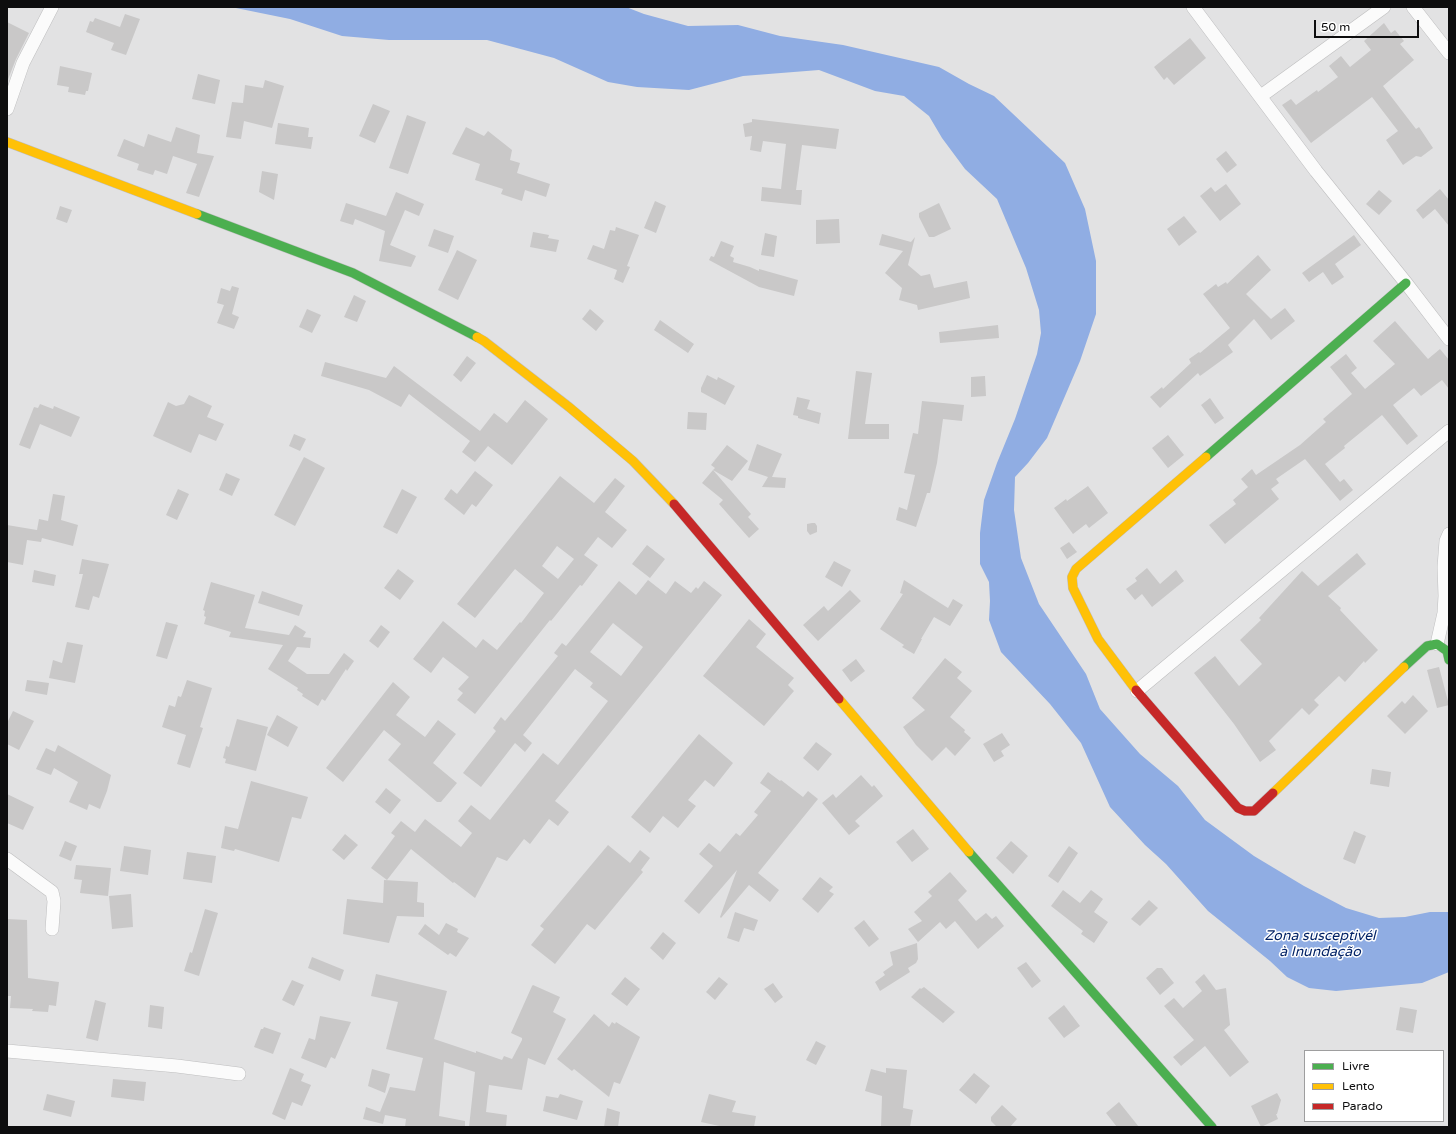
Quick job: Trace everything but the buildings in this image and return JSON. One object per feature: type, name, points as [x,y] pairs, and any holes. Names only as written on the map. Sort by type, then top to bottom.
[{"type":"main road","points":[[7,142],[353,273],[484,341],[569,407],[633,461],[676,506],[956,837],[1212,1127]]},
{"type":"main road","points":[[1406,283],[1076,569],[1072,578],[1073,588],[1098,639],[1137,691],[1238,808],[1245,811],[1254,811],[1427,646],[1437,644],[1447,651],[1449,660]]},
{"type":"street","points":[[7,109],[23,63],[52,7]]},
{"type":"street","points":[[1193,7],[1316,171],[1449,339]]},
{"type":"street","points":[[1260,96],[1384,7]]},
{"type":"street","points":[[1413,7],[1449,53]]},
{"type":"street","points":[[1137,691],[1449,431]]},
{"type":"street","points":[[1437,644],[1444,613],[1444,567],[1446,541],[1449,534]]},
{"type":"street","points":[[7,859],[52,892],[54,901],[52,929]]},
{"type":"street","points":[[7,1051],[169,1065],[239,1074]]},
{"type":"water","name":"Zona susceptivél à Inundação","points":[[231,7],[626,7],[644,14],[688,26],[738,25],[780,36],[843,45],[939,67],[994,96],[1065,163],[1085,209],[1096,261],[1096,314],[1080,361],[1047,438],[1015,477],[1014,510],[1021,558],[1039,604],[1086,674],[1100,709],[1140,754],[1178,786],[1205,820],[1254,856],[1304,886],[1346,908],[1379,918],[1405,917],[1430,912],[1449,912],[1449,972],[1422,983],[1336,991],[1309,988],[1287,977],[1270,961],[1208,911],[1166,864],[1145,845],[1110,807],[1081,743],[1050,704],[1001,652],[989,620],[989,582],[980,564],[980,533],[984,500],[1015,419],[1037,354],[1041,333],[1039,310],[1026,268],[997,199],[965,169],[942,138],[929,116],[904,96],[875,91],[819,70],[743,76],[689,90],[637,87],[608,82],[554,58],[487,40],[389,40],[342,36],[290,19]]},
{"type":"traffic: fast","points":[[197,214],[353,273],[477,337]]},
{"type":"traffic: fast","points":[[1206,457],[1406,283]]},
{"type":"traffic: fast","points":[[1404,667],[1427,646],[1437,644],[1447,651],[1449,660]]},
{"type":"traffic: fast","points":[[969,852],[1212,1127]]},
{"type":"traffic: slow","points":[[7,142],[197,214]]},
{"type":"traffic: slow","points":[[477,337],[569,407],[633,461],[674,504]]},
{"type":"traffic: slow","points":[[1136,690],[1098,639],[1073,588],[1072,577],[1076,569],[1206,457]]},
{"type":"traffic: slow","points":[[1273,793],[1404,667]]},
{"type":"traffic: slow","points":[[839,699],[969,852]]},
{"type":"traffic: jam","points":[[674,504],[839,699]]},
{"type":"traffic: jam","points":[[1136,690],[1238,808],[1245,811],[1254,811],[1273,793]]}]
